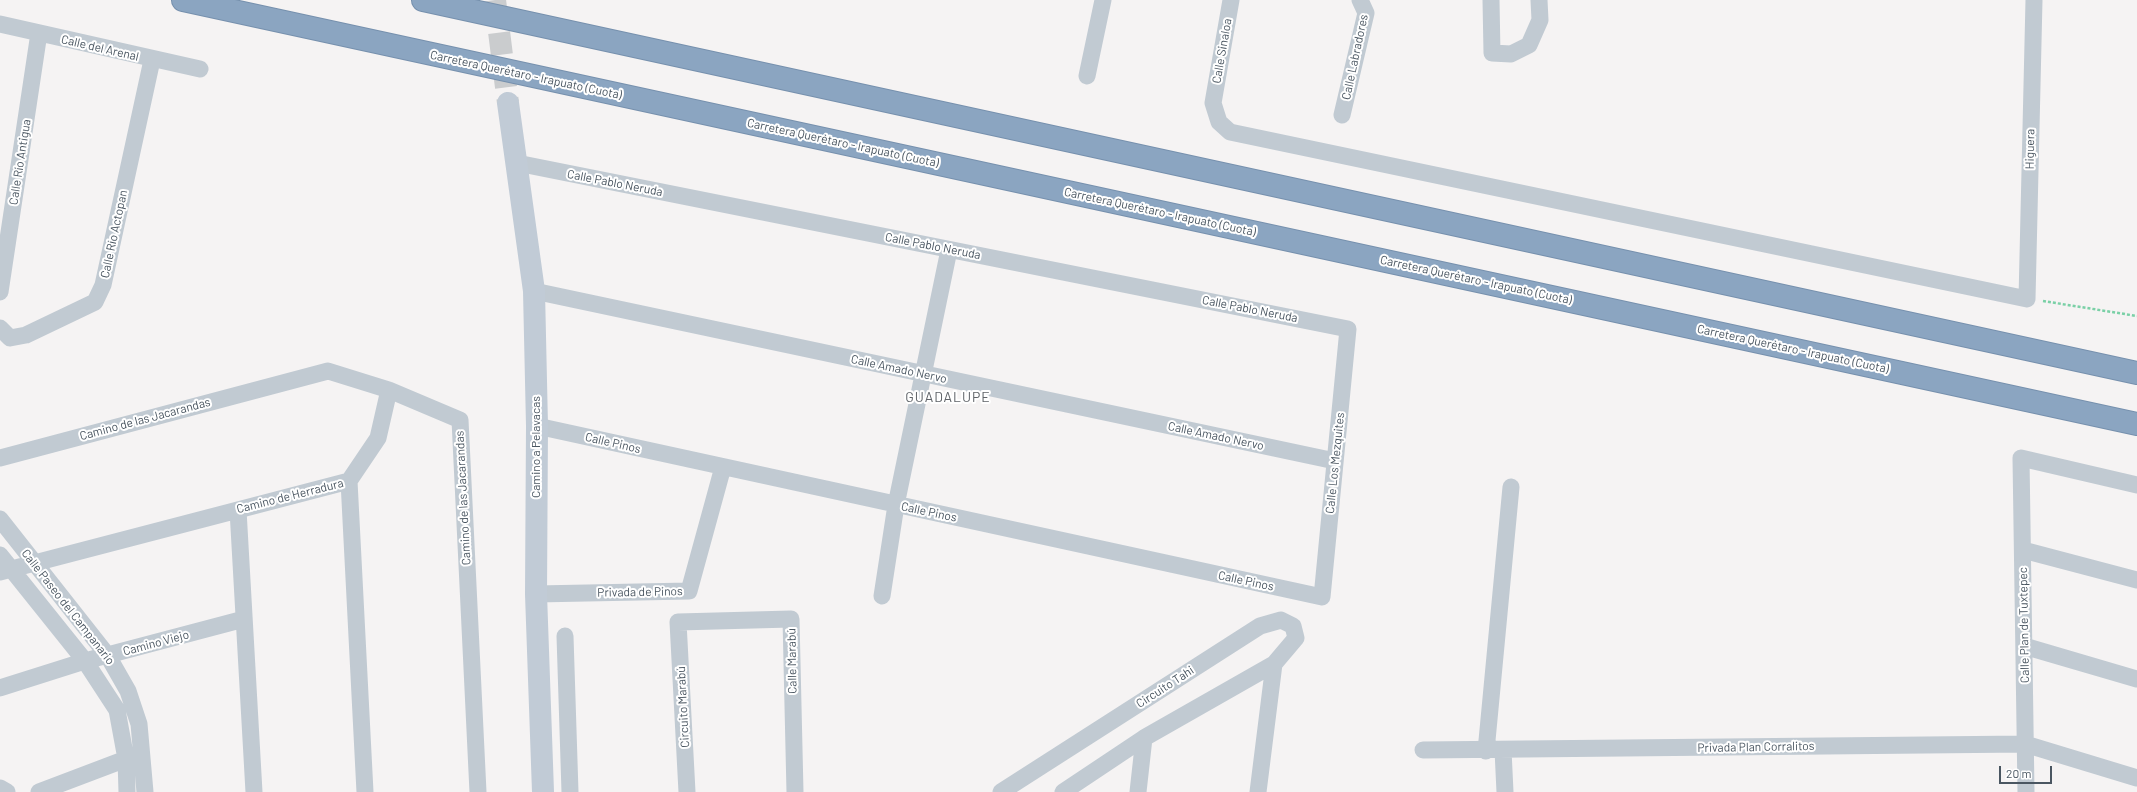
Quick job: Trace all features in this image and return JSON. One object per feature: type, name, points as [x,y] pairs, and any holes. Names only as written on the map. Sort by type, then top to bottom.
[{"type":"highway","name":"Carretera Querétaro - Irapuato (Cuota)","points":[[182,0],[2137,424]]},
{"type":"highway","points":[[423,0],[2137,373]]},
{"type":"highway","points":[[2064,357],[2137,366]]},
{"type":"highway","points":[[2056,406],[2137,432]]},
{"type":"street","points":[[1087,76],[1103,0]]},
{"type":"street","name":"Calle Sinaloa","points":[[1231,0],[1214,103],[1219,122],[1230,132],[2027,299]]},
{"type":"street","name":"Calle Labradores","points":[[1342,115],[1366,13],[1360,0]]},
{"type":"street","points":[[1491,0],[1492,53],[1511,54],[1528,45],[1540,20],[1539,0]]},
{"type":"street","name":"Higuera","points":[[2027,299],[2034,0]]},
{"type":"street","name":"Calle del Arenal","points":[[0,24],[200,70]]},
{"type":"street","name":"Calle Río Antigua","points":[[0,292],[39,33]]},
{"type":"street","name":"Calle Río Actopan","points":[[0,328],[10,338],[26,335],[95,302],[103,285],[152,60]]},
{"type":"street","name":"Camino a Pelavacas","points":[[508,103],[534,291],[537,426],[536,594],[543,792]]},
{"type":"street","name":"Calle Pablo Neruda","points":[[517,163],[1348,329]]},
{"type":"street","points":[[882,596],[896,505],[950,250]]},
{"type":"street","name":"Calle Amado Nervo","points":[[534,291],[1335,461]]},
{"type":"street","name":"Calle Los Mezquites","points":[[1322,597],[1348,329]]},
{"type":"street","name":"Camino de las Jacarandas","points":[[0,458],[328,371],[389,390],[460,420],[478,792]]},
{"type":"street","points":[[349,481],[378,438],[389,390]]},
{"type":"street","name":"Calle Pinos","points":[[537,426],[1322,597]]},
{"type":"street","name":"Calle Plan de Tuxtepec","points":[[2026,792],[2021,458],[2137,484]]},
{"type":"street","name":"Privada de Pinos","points":[[536,594],[689,591],[723,467]]},
{"type":"street","name":"Camino de Herradura","points":[[5,571],[34,562],[349,481],[365,792]]},
{"type":"street","points":[[1486,751],[1511,487]]},
{"type":"street","points":[[238,510],[254,792]]},
{"type":"street","name":"Calle Paseo del Campanario","points":[[0,519],[108,656],[128,691],[139,724],[145,792]]},
{"type":"street","points":[[2023,550],[2137,580]]},
{"type":"street","name":"Calle Paseo del Campanario","points":[[0,555],[5,571],[85,661],[117,710],[126,759],[127,792]]},
{"type":"street","name":"Camino Viejo","points":[[0,688],[85,661],[244,619]]},
{"type":"street","name":"Calle Marabú","points":[[678,622],[791,619],[795,792]]},
{"type":"street","name":"Circuito Tahi","points":[[1001,792],[1260,626],[1281,620],[1293,626],[1296,638],[1274,664],[1144,738],[1064,792]]},
{"type":"street","name":"Circuito Marabú","points":[[678,622],[687,792]]},
{"type":"street","points":[[565,636],[570,792]]},
{"type":"street","points":[[2024,646],[2137,680]]},
{"type":"street","points":[[1258,792],[1274,664]]},
{"type":"street","points":[[1138,792],[1144,738]]},
{"type":"street","name":"Privada Plan Corralitos","points":[[1423,750],[1486,751],[2025,744],[2137,778]]},
{"type":"street","points":[[1503,750],[1505,792]]},
{"type":"street","points":[[39,792],[126,759]]},
{"type":"street","points":[[0,788],[7,792]]},
{"type":"path","points":[[2027,299],[2137,316]]},
{"type":"tunnel","points":[[495,0],[508,103]]},
{"type":"district","name":"GUADALUPE","points":[[948,397]]}]
